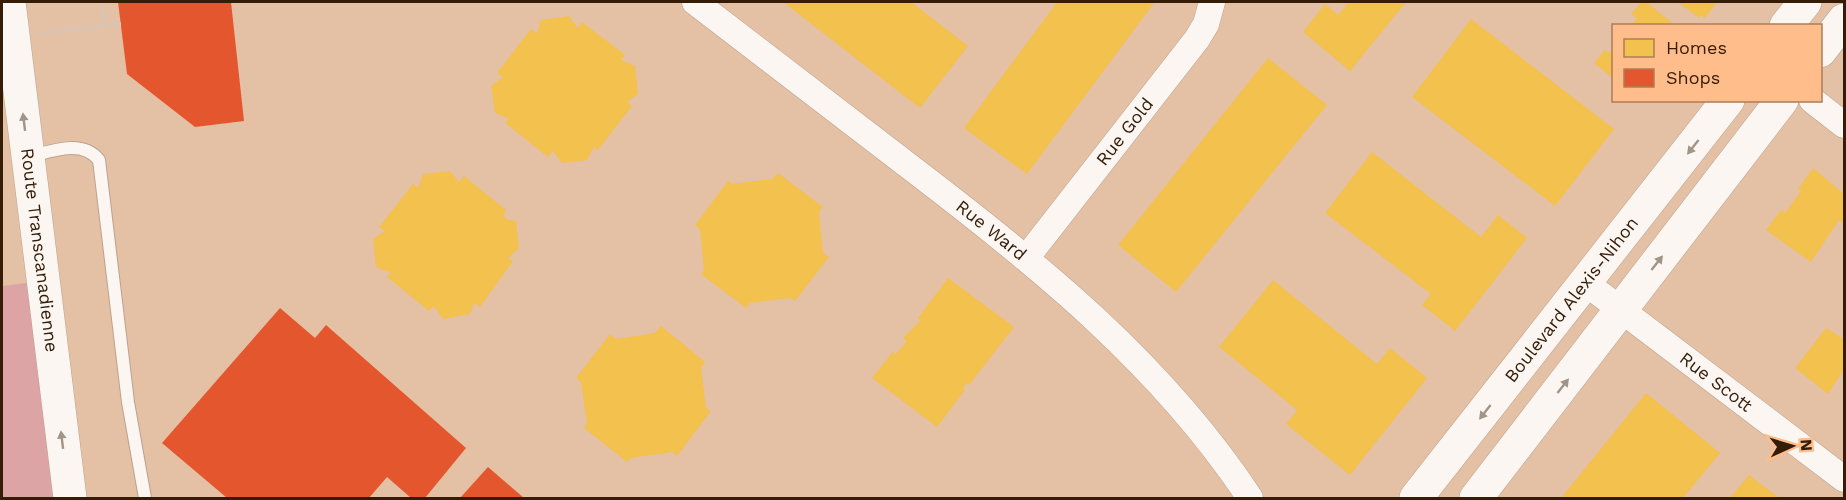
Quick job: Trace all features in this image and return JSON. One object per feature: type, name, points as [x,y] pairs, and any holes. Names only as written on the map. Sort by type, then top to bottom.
[{"type":"street","name":"Route Transcanadienne","points":[[9,2],[70,498]]},
{"type":"street","name":"Rue Ward","points":[[695,2],[1027,257],[1119,339],[1186,413],[1250,498]]},
{"type":"street","name":"Rue Gold","points":[[1027,257],[1185,55],[1206,24],[1212,2]]},
{"type":"street","points":[[1788,24],[1805,2]]},
{"type":"street","points":[[1822,50],[1845,20]]},
{"type":"street","name":"Boulevard Alexis-Nihon","points":[[1416,498],[1587,284],[1726,102]]},
{"type":"street","points":[[1476,498],[1780,102]]},
{"type":"street","points":[[1815,102],[1845,125]]},
{"type":"street","name":"Rue Scott","points":[[1587,284],[1845,479]]},
{"type":"lane","points":[[28,157],[81,148],[93,152],[99,160],[128,402],[145,498]]},
{"type":"path","points":[[102,2],[105,25]]},
{"type":"path","points":[[36,34],[121,24]]},
{"type":"shaded area","points":[[27,283],[55,498],[2,498],[2,286]]},
{"type":"building: Homes","points":[[783,2],[911,2],[968,46],[920,108]]},
{"type":"building: Homes","points":[[1057,2],[1154,3],[1027,174],[964,128]]},
{"type":"building: Homes","points":[[1349,2],[1406,2],[1350,71],[1303,32],[1325,4],[1338,15]]},
{"type":"building: Homes","points":[[1641,2],[1646,2],[1674,24],[1632,24],[1637,18],[1631,14]]},
{"type":"building: Homes","points":[[1678,2],[1717,2],[1705,18],[1701,15],[1699,18]]},
{"type":"building: Homes","points":[[569,16],[578,28],[582,22],[625,55],[621,60],[635,66],[638,94],[627,102],[632,106],[598,150],[594,147],[587,160],[562,163],[553,151],[548,157],[505,123],[509,119],[495,113],[491,86],[503,77],[497,73],[531,29],[537,34],[541,20]]},
{"type":"building: Homes","points":[[1471,19],[1614,129],[1555,206],[1412,97]]},
{"type":"building: Homes","points":[[1605,50],[1609,53],[1612,50],[1612,77],[1594,63]]},
{"type":"building: Homes","points":[[1268,58],[1327,105],[1176,292],[1118,245]]},
{"type":"building: Homes","points":[[1372,152],[1481,237],[1498,215],[1527,238],[1455,331],[1422,305],[1431,294],[1325,213]]},
{"type":"building: Homes","points":[[1813,168],[1844,194],[1844,219],[1842,222],[1839,220],[1811,262],[1766,230],[1781,210],[1785,213],[1801,191],[1798,189]]},
{"type":"building: Homes","points":[[450,171],[459,182],[464,176],[506,210],[503,215],[508,220],[516,221],[519,248],[508,258],[513,261],[480,307],[474,303],[470,314],[443,319],[434,306],[429,311],[387,277],[391,273],[376,267],[373,239],[385,231],[379,227],[413,184],[418,188],[423,174]]},
{"type":"building: Homes","points":[[778,173],[823,207],[819,212],[823,253],[829,257],[795,301],[791,298],[750,303],[746,308],[701,274],[704,270],[700,229],[695,225],[728,181],[732,184],[773,179]]},
{"type":"building: Homes","points":[[948,278],[1014,327],[969,385],[967,383],[963,388],[965,390],[937,427],[872,378],[893,352],[896,354],[907,341],[903,338],[921,320],[918,318]]},
{"type":"building: Homes","points":[[1273,280],[1377,364],[1390,348],[1427,378],[1350,475],[1286,424],[1297,410],[1219,347]]},
{"type":"building: Homes","points":[[661,326],[705,362],[701,367],[706,408],[711,411],[677,456],[672,452],[631,458],[627,462],[584,428],[587,423],[581,382],[576,378],[610,334],[616,339],[655,333]]},
{"type":"building: Homes","points":[[1826,328],[1844,339],[1844,369],[1828,394],[1795,368]]},
{"type":"building: Homes","points":[[1646,393],[1720,453],[1683,498],[1561,498]]},
{"type":"building: Homes","points":[[1749,475],[1779,498],[1730,498]]},
{"type":"building: Shops","points":[[118,2],[231,2],[244,121],[195,127],[127,74]]},
{"type":"building: Shops","points":[[280,308],[315,338],[326,325],[466,448],[425,498],[411,498],[387,477],[369,498],[227,498],[162,443]]},
{"type":"building: Shops","points":[[488,467],[524,498],[460,498]]}]
